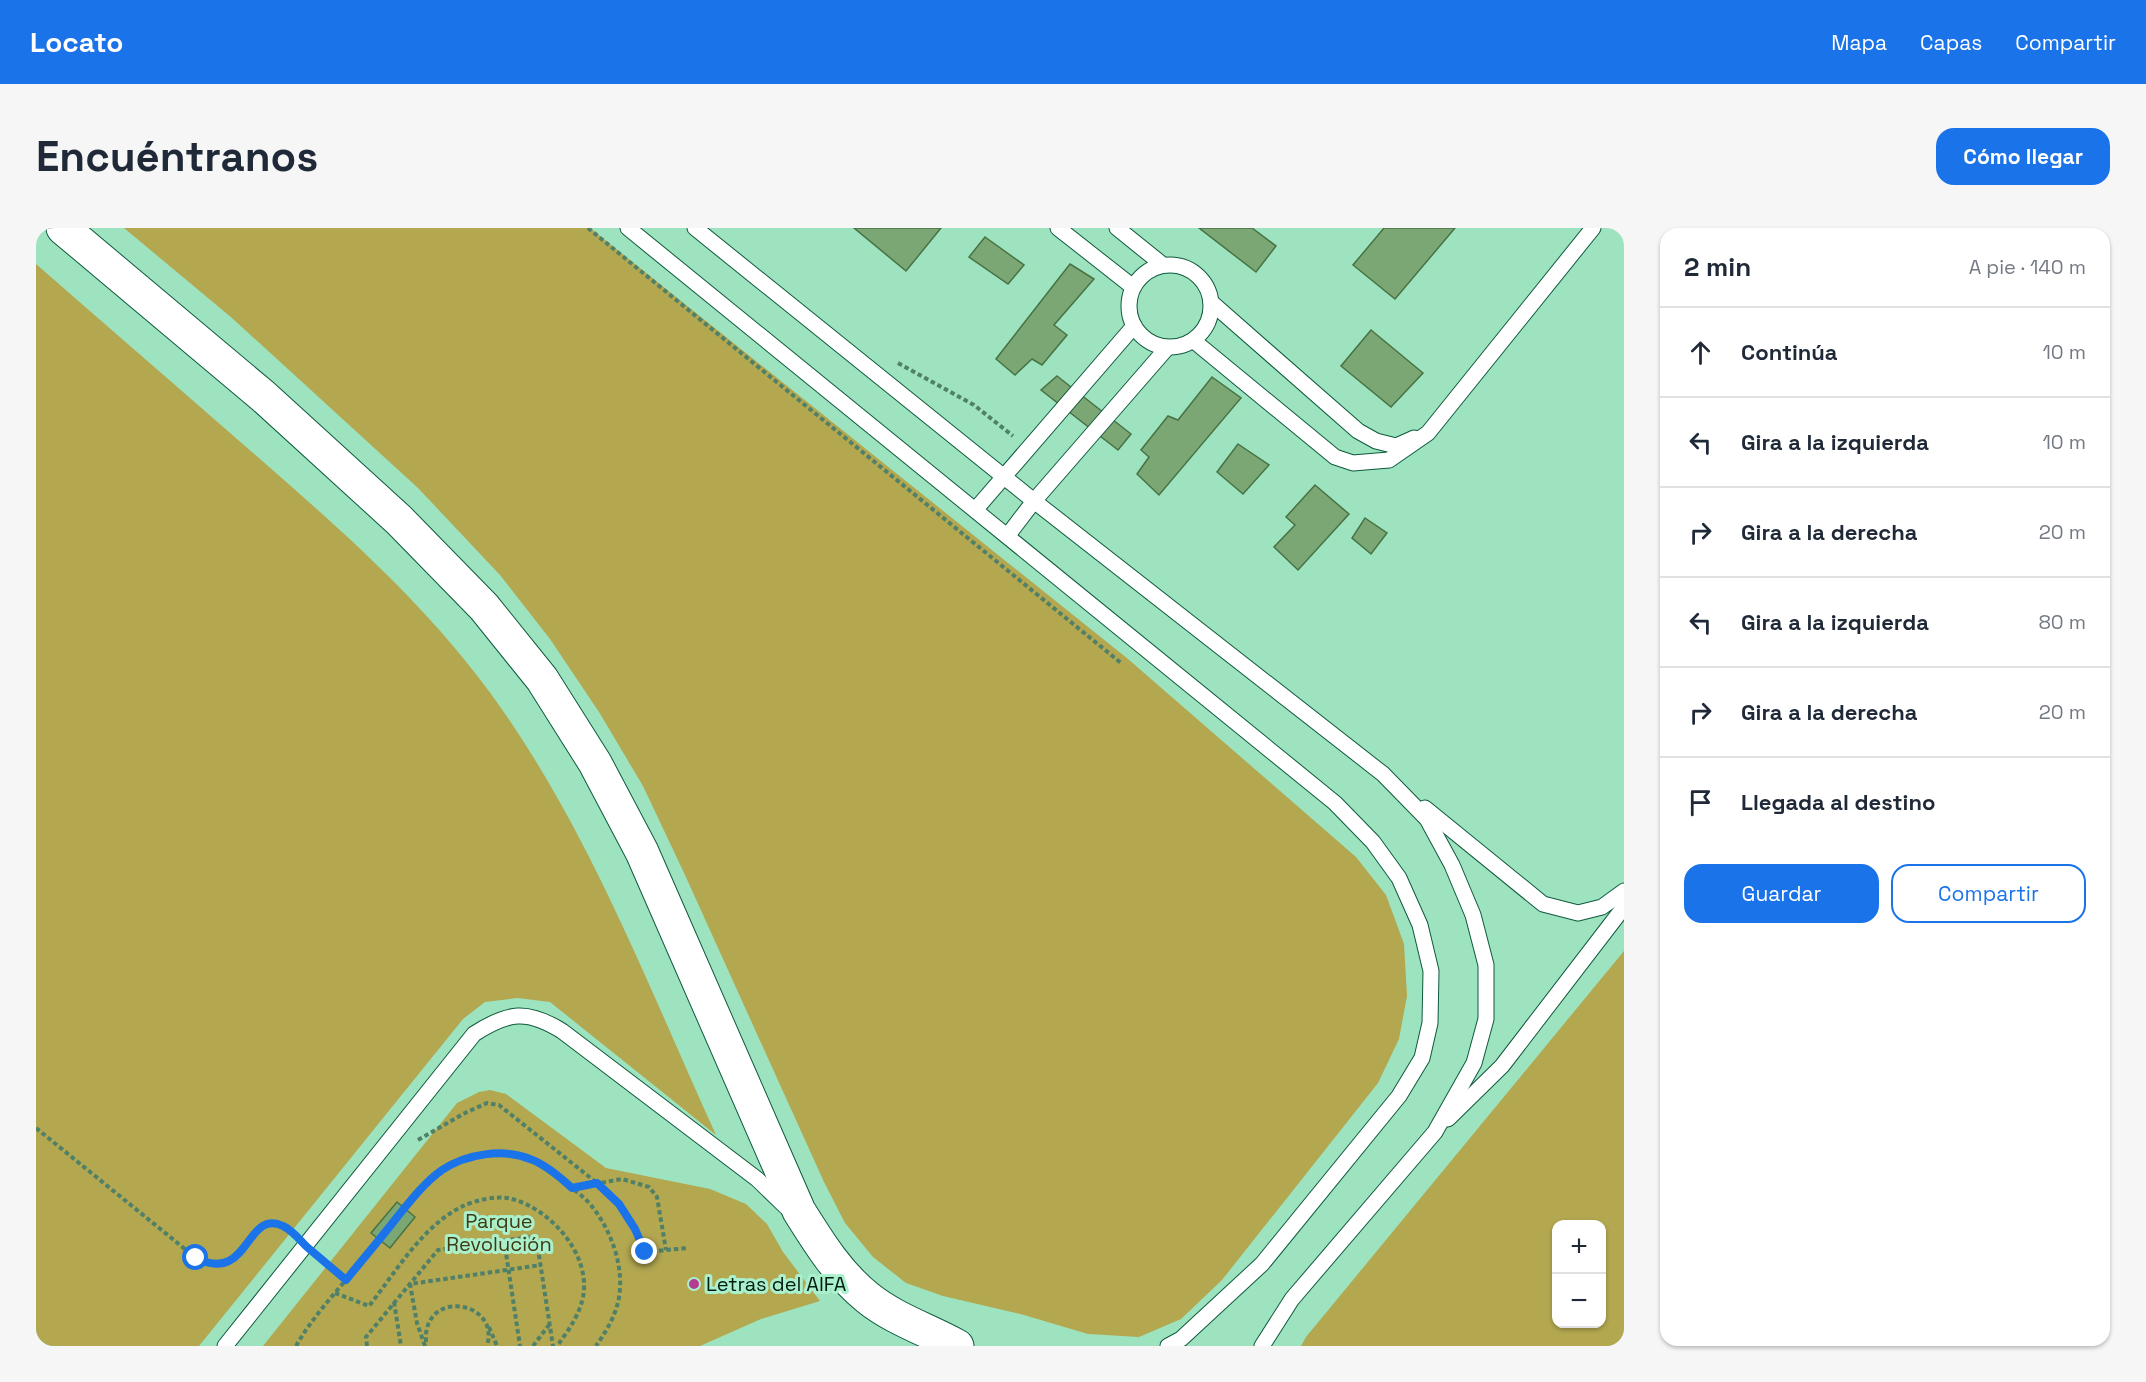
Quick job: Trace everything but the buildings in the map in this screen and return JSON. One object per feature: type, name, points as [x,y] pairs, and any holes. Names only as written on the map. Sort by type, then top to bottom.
[{"type":"main road","points":[[63,228],[263,396],[399,519],[484,607],[542,679],[595,763],[642,852],[799,1211],[825,1253],[845,1277],[869,1299],[900,1318],[957,1346]]},
{"type":"lane","points":[[628,228],[1335,803],[1373,842],[1399,878],[1420,925],[1431,971],[1430,1023],[1422,1058],[1399,1096],[1262,1264],[1181,1339],[1168,1346]]},
{"type":"lane","points":[[695,228],[1034,501],[1383,774],[1543,904],[1578,913],[1602,908],[1624,891]]},
{"type":"lane","points":[[1058,228],[1133,287]]},
{"type":"lane","points":[[1117,228],[1163,265]]},
{"type":"lane","points":[[1194,340],[1335,457],[1353,463],[1389,460],[1428,433],[1593,228]]},
{"type":"lane","points":[[1163,265],[1183,267],[1201,277],[1212,303],[1210,318],[1204,331],[1181,347],[1167,348],[1152,344],[1142,337],[1134,326],[1129,307],[1133,287],[1151,269],[1163,265]]},
{"type":"lane","points":[[1212,303],[1358,431],[1376,441],[1396,446],[1428,433]]},
{"type":"lane","points":[[976,509],[1134,326]]},
{"type":"lane","points":[[1008,535],[1034,501],[1167,348]]},
{"type":"lane","points":[[1383,774],[1427,819],[1452,865],[1473,915],[1486,965],[1486,1019],[1474,1063],[1435,1132]]},
{"type":"lane","points":[[1262,1346],[1292,1299],[1435,1132],[1502,1066],[1624,907]]},
{"type":"lane","points":[[225,1346],[474,1034],[493,1022],[512,1017],[530,1015],[547,1021],[562,1031],[757,1179],[788,1209],[825,1253]]},
{"type":"path","points":[[588,228],[1121,663]]},
{"type":"path","points":[[893,360],[974,405],[1028,448]]},
{"type":"path","points":[[414,1143],[465,1113],[487,1103],[499,1105],[597,1183],[619,1204],[635,1229],[645,1252],[687,1248]]},
{"type":"path","points":[[36,1128],[196,1258],[208,1264],[220,1265],[231,1261],[264,1224],[273,1223],[282,1226],[346,1280]]},
{"type":"path","points":[[296,1346],[315,1317],[419,1191],[442,1170],[464,1159],[485,1154],[506,1154],[531,1159],[558,1176],[590,1203],[607,1228],[617,1255],[620,1280],[618,1305],[609,1327],[596,1346]]},
{"type":"path","points":[[572,1188],[622,1179],[649,1187],[657,1197],[666,1250]]},
{"type":"path","points":[[335,1293],[369,1306],[421,1240],[441,1220],[464,1206],[487,1199],[510,1198],[534,1208],[555,1225],[575,1246],[583,1269],[584,1291],[578,1313],[555,1346]]},
{"type":"path","points":[[367,1346],[366,1337],[438,1250],[536,1236],[555,1346]]},
{"type":"path","points":[[504,1240],[520,1346]]},
{"type":"path","points":[[410,1284],[541,1264]]},
{"type":"path","points":[[410,1284],[417,1323],[426,1346]]},
{"type":"path","points":[[394,1302],[401,1346]]},
{"type":"path","points":[[426,1346],[426,1330],[430,1319],[447,1307],[458,1305],[478,1314],[488,1325],[497,1346]]},
{"type":"path","points":[[478,1314],[488,1332],[487,1346]]},
{"type":"path","points":[[533,1346],[550,1324]]},
{"type":"green space","points":[[124,228],[590,228],[1128,659],[1356,857],[1386,895],[1404,944],[1407,996],[1399,1039],[1378,1083],[1222,1280],[1181,1319],[1139,1337],[1088,1334],[1024,1315],[943,1296],[906,1283],[873,1257],[845,1223],[824,1182],[643,786],[599,712],[550,639],[500,575],[418,488],[232,318]]},
{"type":"green space","points":[[36,264],[348,538],[409,597],[465,660],[526,745],[558,798],[641,965],[716,1135],[550,1002],[517,998],[485,1002],[463,1019],[199,1346],[36,1346]]},
{"type":"green space","points":[[1624,951],[1624,1346],[1301,1346],[1306,1337]]},
{"type":"green space","name":"Parque Revolución","points":[[490,1090],[506,1094],[606,1168],[710,1189],[746,1204],[767,1224],[783,1252],[820,1301],[761,1319],[700,1346],[263,1346],[457,1103],[479,1092]]},
{"type":"place","name":"Letras del AIFA","points":[[694,1284]]},
{"type":"route","points":[[196,1258],[208,1264],[220,1265],[231,1261],[264,1224],[273,1223],[288,1229],[346,1280],[419,1191],[442,1170],[464,1159],[485,1154],[506,1154],[531,1159],[572,1188],[597,1183],[619,1204],[635,1229],[645,1252]]}]
